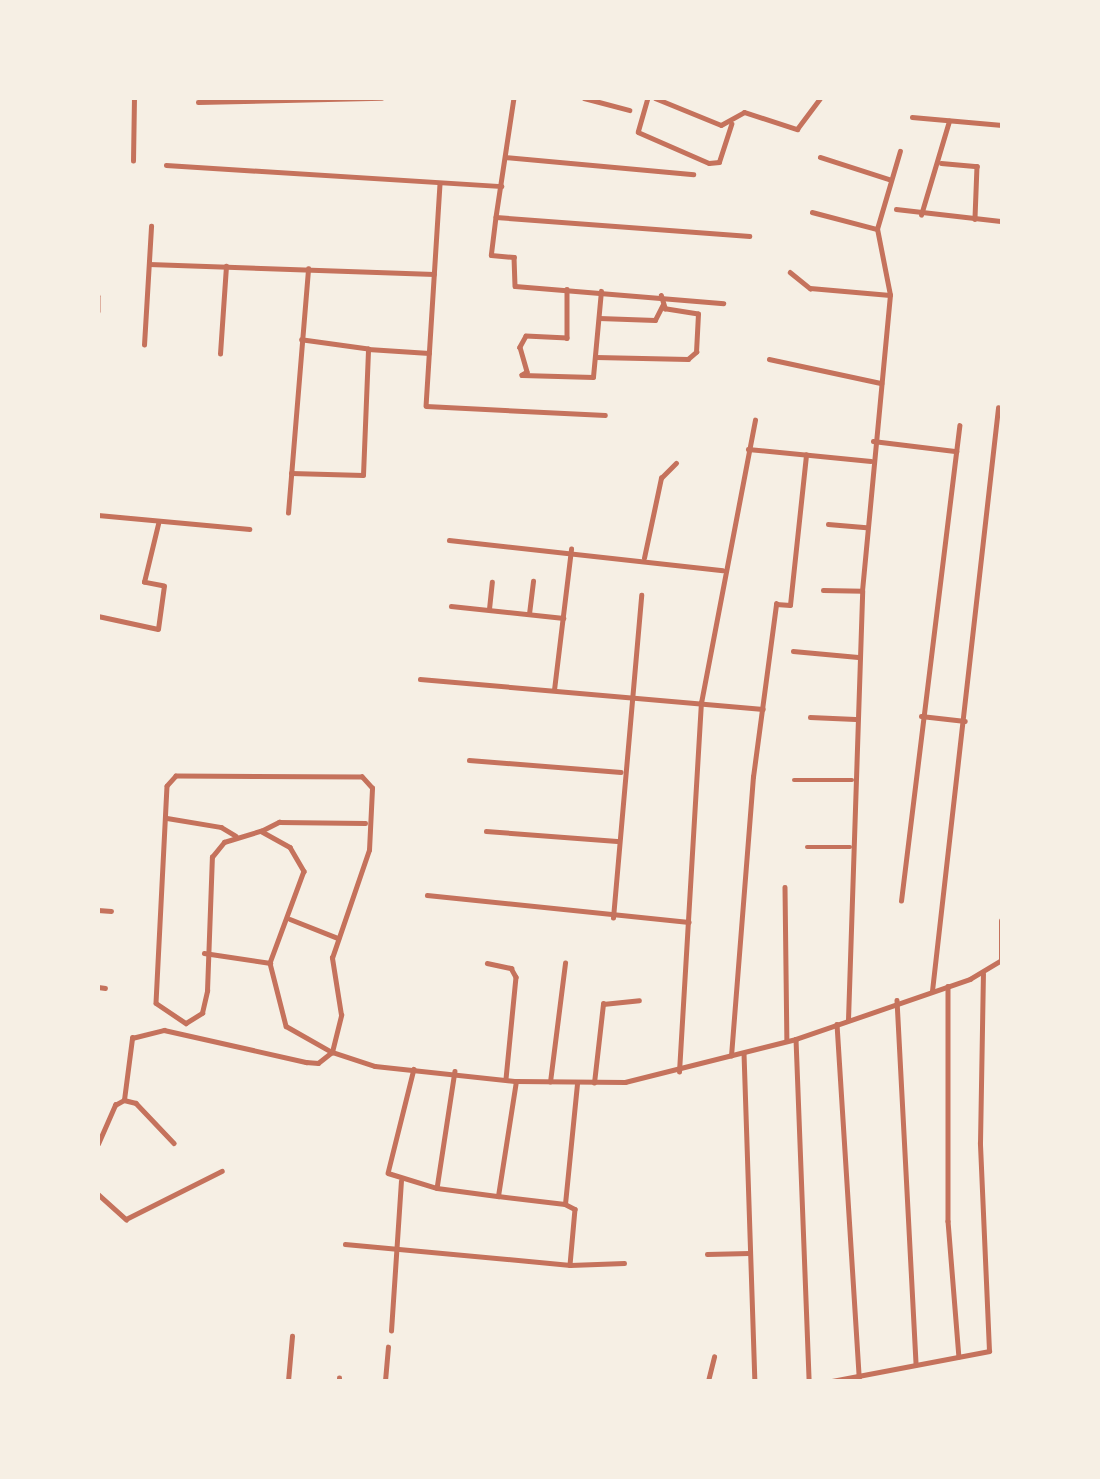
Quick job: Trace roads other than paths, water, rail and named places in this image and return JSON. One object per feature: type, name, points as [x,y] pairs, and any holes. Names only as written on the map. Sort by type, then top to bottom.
[{"type":"street","points":[[133,160],[134,98]]},
{"type":"street","points":[[198,102],[381,98]]},
{"type":"street","points":[[514,98],[491,256],[514,257],[515,286],[723,303]]},
{"type":"street","points":[[584,98],[629,110]]},
{"type":"street","points":[[631,98],[645,98],[638,132],[709,163],[719,162],[731,124],[744,112],[797,129],[820,98]]},
{"type":"street","points":[[655,98],[731,124]]},
{"type":"street","points":[[912,117],[1002,125]]},
{"type":"street","points":[[922,215],[941,163],[949,121]]},
{"type":"street","points":[[848,1020],[850,847],[858,657],[870,461],[890,295],[877,229],[889,179],[900,151]]},
{"type":"street","points":[[505,157],[693,174]]},
{"type":"street","points":[[820,157],[889,179]]},
{"type":"street","points":[[941,163],[978,166],[975,219]]},
{"type":"street","points":[[166,165],[501,186]]},
{"type":"street","points":[[440,184],[426,406],[605,415]]},
{"type":"street","points":[[896,209],[922,215],[1002,220]]},
{"type":"street","points":[[812,212],[877,229]]},
{"type":"street","points":[[496,217],[749,236]]},
{"type":"street","points":[[144,345],[152,226]]},
{"type":"street","points":[[149,264],[434,274]]},
{"type":"street","points":[[220,354],[226,266]]},
{"type":"street","points":[[288,513],[308,269]]},
{"type":"street","points":[[790,272],[810,288],[890,295]]},
{"type":"street","points":[[567,289],[567,338],[526,336],[520,347],[527,372],[522,375],[593,377],[601,291]]},
{"type":"street","points":[[98,296],[98,311]]},
{"type":"street","points":[[599,318],[655,320],[662,306],[661,296]]},
{"type":"street","points":[[596,357],[690,357],[698,344],[698,314],[662,306]]},
{"type":"street","points":[[302,340],[368,349],[429,353]]},
{"type":"street","points":[[291,473],[363,475],[368,349]]},
{"type":"street","points":[[769,359],[881,383]]},
{"type":"street","points":[[932,991],[965,721],[998,408]]},
{"type":"street","points":[[679,1072],[701,703],[722,570],[755,420]]},
{"type":"street","points":[[901,901],[921,716],[959,426]]},
{"type":"street","points":[[873,441],[956,451]]},
{"type":"street","points":[[748,449],[870,461]]},
{"type":"street","points":[[731,1056],[763,709],[776,604],[790,605],[806,455]]},
{"type":"street","points":[[644,558],[661,478],[676,463]]},
{"type":"street","points":[[98,515],[158,524],[248,529]]},
{"type":"street","points":[[98,616],[158,629],[164,586],[144,582],[158,524]]},
{"type":"street","points":[[828,524],[866,527]]},
{"type":"street","points":[[449,540],[571,549],[722,570]]},
{"type":"street","points":[[554,690],[571,549]]},
{"type":"street","points":[[529,614],[533,581]]},
{"type":"street","points":[[489,609],[492,582]]},
{"type":"street","points":[[823,590],[862,591]]},
{"type":"street","points":[[613,918],[621,772],[641,595]]},
{"type":"street","points":[[451,606],[563,618]]},
{"type":"street","points":[[793,651],[858,657]]},
{"type":"street","points":[[420,679],[763,709]]},
{"type":"street","points":[[810,716],[855,719]]},
{"type":"street","points":[[921,716],[965,721]]},
{"type":"street","points":[[469,760],[621,772]]},
{"type":"street","points":[[124,1100],[132,1038],[164,1030],[306,1062],[318,1063],[332,1052],[341,1015],[331,971],[338,938],[367,861],[369,782],[176,776],[167,786],[156,978],[162,1012],[186,1023],[202,1013],[212,857],[236,836],[261,831],[279,822],[365,823]]},
{"type":"street","points":[[794,780],[852,780]]},
{"type":"street","points":[[166,818],[220,827],[236,836]]},
{"type":"street","points":[[261,831],[290,846],[302,862],[289,919],[271,963],[286,1026],[332,1052],[375,1066],[455,1071],[516,1081],[577,1083],[679,1072],[796,1039],[897,1000],[983,974],[1001,961],[1002,922]]},
{"type":"street","points":[[486,831],[617,841]]},
{"type":"street","points":[[807,847],[850,847]]},
{"type":"street","points":[[785,887],[787,1041]]},
{"type":"street","points":[[427,895],[613,918],[689,922]]},
{"type":"street","points":[[98,910],[111,911]]},
{"type":"street","points":[[289,919],[338,938]]},
{"type":"street","points":[[204,953],[271,963]]},
{"type":"street","points":[[487,963],[511,968],[516,977],[506,1079]]},
{"type":"street","points":[[550,1082],[565,963]]},
{"type":"street","points":[[832,1381],[859,1378],[989,1351],[980,1143],[983,974]]},
{"type":"street","points":[[948,986],[948,1221],[959,1357]]},
{"type":"street","points":[[98,987],[105,988]]},
{"type":"street","points":[[594,1083],[603,1004],[639,1000]]},
{"type":"street","points":[[897,1000],[916,1365]]},
{"type":"street","points":[[837,1024],[859,1378]]},
{"type":"street","points":[[796,1039],[809,1381]]},
{"type":"street","points":[[744,1053],[755,1381]]},
{"type":"street","points":[[414,1069],[386,1164],[401,1181],[565,1204],[575,1209],[570,1265]]},
{"type":"street","points":[[437,1188],[455,1071]]},
{"type":"street","points":[[498,1196],[516,1081]]},
{"type":"street","points":[[565,1204],[577,1083]]},
{"type":"street","points":[[98,1144],[115,1105],[124,1100],[136,1103],[174,1143]]},
{"type":"street","points":[[98,1194],[126,1219],[222,1171]]},
{"type":"street","points":[[391,1331],[401,1181]]},
{"type":"street","points":[[345,1244],[570,1265],[624,1263]]},
{"type":"street","points":[[707,1254],[750,1253]]},
{"type":"street","points":[[288,1381],[292,1336]]},
{"type":"street","points":[[385,1381],[388,1346]]},
{"type":"street","points":[[708,1381],[714,1357]]}]
